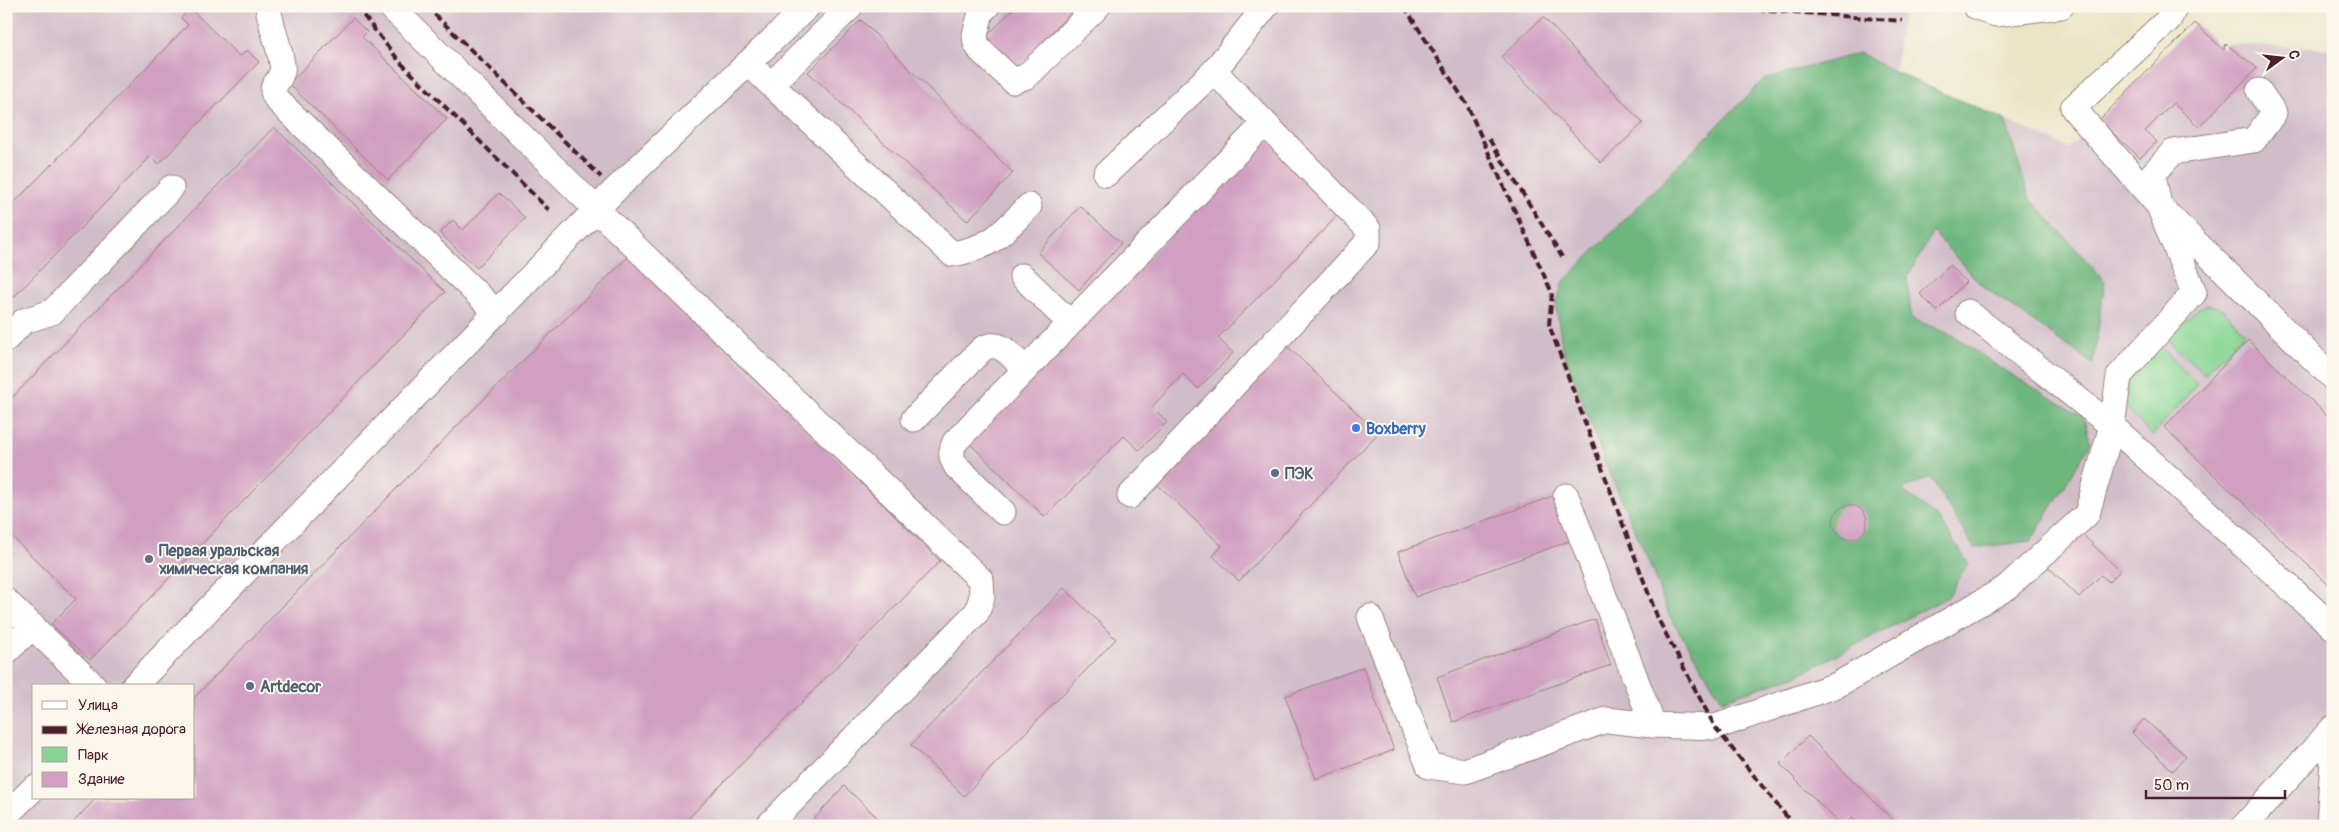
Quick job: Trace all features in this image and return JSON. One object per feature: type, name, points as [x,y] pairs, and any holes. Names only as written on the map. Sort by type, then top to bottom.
[{"type":"street","points":[[268,6],[269,19],[282,62],[282,72],[272,88],[277,100],[497,313]]},
{"type":"street","points":[[390,6],[597,210],[981,580],[982,597],[977,612],[768,826]]},
{"type":"street","points":[[136,684],[615,190],[808,6]]},
{"type":"street","points":[[987,6],[981,12],[975,36],[976,43],[980,51],[1013,81],[1027,76],[1098,6]]},
{"type":"street","points":[[1975,6],[1996,14],[2061,6]]},
{"type":"street","points":[[2175,6],[2169,19],[2073,108],[2159,206],[2333,378]]},
{"type":"street","points":[[771,85],[849,8]]},
{"type":"street","points":[[1106,174],[1214,71],[1261,8]]},
{"type":"street","points":[[748,63],[952,254],[970,251],[995,240],[1029,206]]},
{"type":"street","points":[[1130,496],[1368,242],[1368,229],[1214,71]]},
{"type":"street","points":[[1370,617],[1429,766],[1465,771],[1606,720],[1653,725],[1715,728],[1837,684],[2006,588],[2086,514],[2112,426],[2119,376],[2194,293],[2159,206],[2153,174],[2174,152],[2254,140],[2274,114],[2259,91]]},
{"type":"street","points":[[1003,512],[956,466],[951,457],[951,448],[955,442],[1264,124]]},
{"type":"street","points":[[6,339],[24,321],[52,312],[171,188]]},
{"type":"street","points":[[1022,276],[1070,323]]},
{"type":"street","points":[[1968,312],[2112,426],[2333,627]]},
{"type":"street","points":[[914,419],[982,349],[989,345],[995,344],[1003,348],[1025,370]]},
{"type":"street","points":[[1566,496],[1653,725]]},
{"type":"street","points":[[6,601],[92,684]]},
{"type":"street","points":[[6,652],[33,626]]},
{"type":"street","points":[[2244,826],[2333,728]]},
{"type":"street","points":[[2329,826],[2333,758]]},
{"type":"street","points":[[6,815],[32,790]]},
{"type":"shaded area","points":[[6,6],[1868,6],[1904,8],[1894,71],[2069,148],[2195,23],[2224,50],[2226,44],[2333,49],[2333,826],[6,826]]},
{"type":"green space","points":[[1860,53],[1893,71],[2005,120],[2029,197],[2105,281],[2093,364],[1981,285],[1933,232],[1907,278],[1911,318],[1954,336],[2002,369],[2083,417],[2091,443],[2031,541],[1974,548],[1930,477],[1902,490],[1940,520],[1968,563],[1948,597],[1798,675],[1722,700],[1669,615],[1648,560],[1606,464],[1562,347],[1556,304],[1563,282],[1764,79]]},
{"type":"green space","points":[[2208,305],[2219,308],[2245,333],[2204,374],[2167,339],[2197,309]]},
{"type":"green space","points":[[2160,346],[2197,384],[2152,436],[2126,407],[2128,381]]},
{"type":"building","points":[[1016,6],[1077,6],[1015,71],[983,40]]},
{"type":"building","points":[[190,8],[240,57],[247,50],[259,62],[159,164],[151,156],[6,305],[6,211],[188,25],[181,18]]},
{"type":"building","points":[[1543,17],[1643,123],[1601,163],[1501,57]]},
{"type":"building","points":[[353,18],[367,32],[362,37],[447,119],[388,180],[289,84]]},
{"type":"building","points":[[861,20],[1013,173],[967,221],[808,72]]},
{"type":"building","points":[[2195,23],[2224,50],[2226,44],[2257,68],[2199,127],[2173,103],[2145,131],[2157,142],[2140,158],[2099,120]]},
{"type":"building","points":[[274,127],[445,292],[90,660],[51,624],[76,599],[6,531],[6,404]]},
{"type":"building","points":[[1265,138],[1341,212],[1218,338],[1233,353],[1198,389],[1183,374],[1152,407],[1167,422],[1139,450],[1124,436],[1045,517],[969,443]]},
{"type":"building","points":[[499,193],[525,218],[477,268],[440,233],[453,220],[463,230]]},
{"type":"building","points":[[1080,206],[1121,243],[1079,290],[1038,253]]},
{"type":"building","points":[[630,255],[940,561],[681,826],[70,826],[94,800],[195,800],[195,697],[458,425]]},
{"type":"building","points":[[1950,265],[1966,282],[1937,311],[1920,294]]},
{"type":"building","points":[[2248,340],[2333,421],[2333,589],[2164,427]]},
{"type":"building","points":[[1283,342],[1378,433],[1239,581],[1213,556],[1222,546],[1153,480]]},
{"type":"building","points":[[1556,495],[1572,540],[1415,597],[1398,552]]},
{"type":"building","points":[[1850,505],[1862,510],[1867,522],[1862,534],[1850,539],[1838,534],[1833,522],[1838,510]]},
{"type":"building","points":[[2078,530],[2120,571],[2109,582],[2101,575],[2079,597],[2045,564]]},
{"type":"building","points":[[1064,588],[1116,639],[964,796],[911,745]]},
{"type":"building","points":[[1595,619],[1611,665],[1453,722],[1437,677]]},
{"type":"building","points":[[1363,667],[1394,750],[1316,779],[1285,696]]},
{"type":"building","points":[[2144,719],[2186,756],[2173,771],[2132,733]]},
{"type":"building","points":[[1808,736],[1899,826],[1860,826],[1852,818],[1842,826],[1780,764]]},
{"type":"building","points":[[844,786],[886,826],[816,826],[811,822]]},
{"type":"railway","points":[[356,6],[400,62],[549,210]]},
{"type":"railway","points":[[426,6],[601,177]]},
{"type":"railway","points":[[1404,6],[1466,103],[1552,293],[1549,325],[1658,619],[1715,727],[1794,826]]},
{"type":"railway","points":[[1721,6],[1902,21]]},
{"type":"railway","points":[[1489,139],[1562,257]]},
{"type":"place","name":"Boxberry","points":[[1356,428]]},
{"type":"place","name":"ПЭК","points":[[1275,473]]},
{"type":"place","name":"Первая уральская химическая компания","points":[[149,559]]},
{"type":"place","name":"Artdecor","points":[[250,686]]}]
